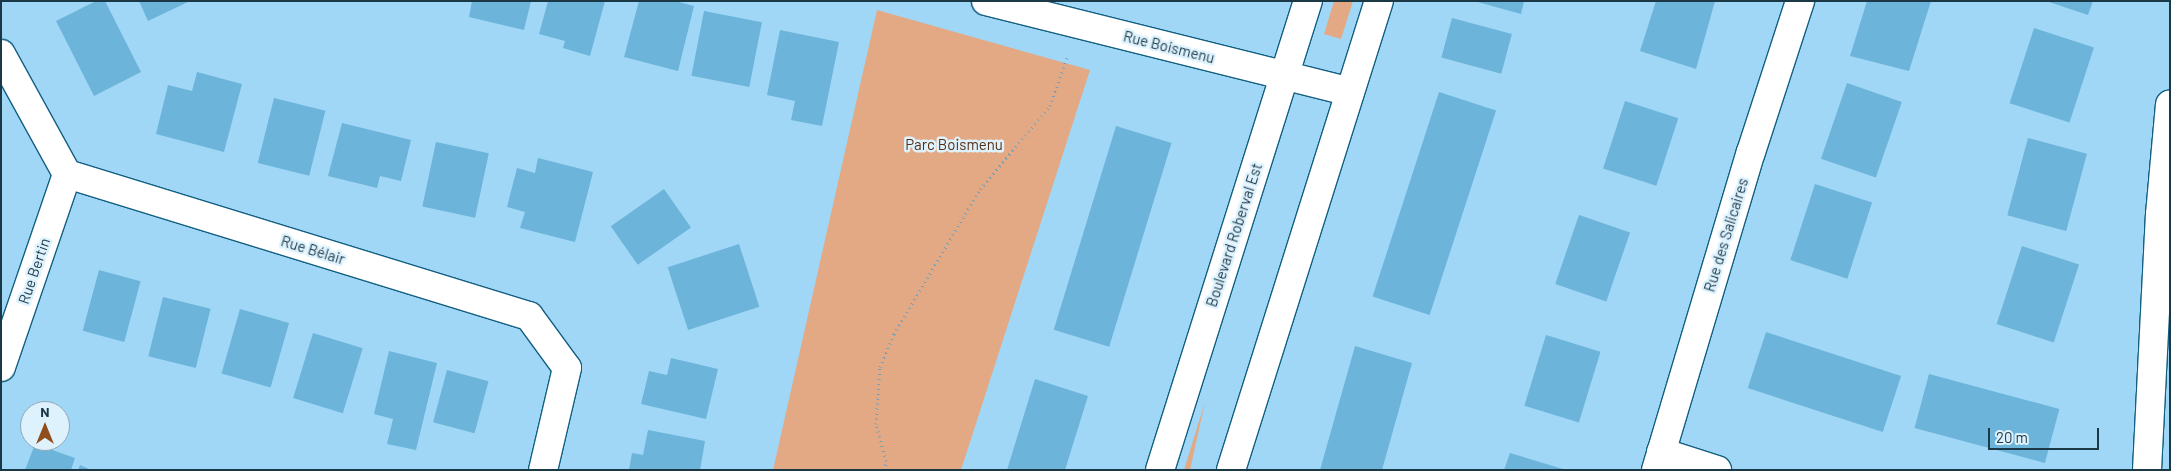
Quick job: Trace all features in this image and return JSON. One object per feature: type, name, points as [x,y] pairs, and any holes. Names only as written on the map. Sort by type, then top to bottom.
[{"type":"street","name":"Rue Boismenu","points":[[986,1],[1350,92]]},
{"type":"street","name":"Boulevard Roberval Est","points":[[1160,470],[1308,1]]},
{"type":"street","points":[[1231,470],[1379,1]]},
{"type":"street","name":"Rue des Salicaires","points":[[1659,461],[1751,152],[1800,1]]},
{"type":"street","points":[[1,54],[66,174]]},
{"type":"street","points":[[2147,470],[2160,214],[2170,104]]},
{"type":"street","name":"Rue Bertin","points":[[1,367],[66,174]]},
{"type":"street","name":"Rue Bélair","points":[[66,174],[529,316],[566,368],[543,470]]},
{"type":"street","points":[[1659,461],[1717,470]]},
{"type":"path","points":[[885,470],[886,462],[876,424],[878,386],[880,368],[894,334],[980,189],[1050,106],[1079,24]]},
{"type":"green space","points":[[1334,1],[1353,1],[1341,39],[1324,34]]},
{"type":"green space","name":"Parc Boismenu","points":[[877,10],[1090,70],[961,470],[773,470]]},
{"type":"green space","points":[[1205,402],[1190,470],[1184,470]]},
{"type":"building","points":[[96,1],[105,1],[141,72],[94,96],[56,21]]},
{"type":"building","points":[[139,1],[190,1],[148,21]]},
{"type":"building","points":[[472,1],[531,1],[524,30],[469,17]]},
{"type":"building","points":[[548,1],[605,1],[590,56],[563,48],[565,41],[539,34]]},
{"type":"building","points":[[639,1],[675,1],[694,6],[678,71],[624,57]]},
{"type":"building","points":[[1474,1],[1524,1],[1521,14]]},
{"type":"building","points":[[1656,1],[1715,1],[1696,69],[1640,51]]},
{"type":"building","points":[[1867,1],[1931,1],[1909,71],[1850,56]]},
{"type":"building","points":[[2046,1],[2093,1],[2088,15]]},
{"type":"building","points":[[704,11],[762,22],[749,87],[691,76]]},
{"type":"building","points":[[1452,18],[1512,34],[1501,74],[1441,58]]},
{"type":"building","points":[[2034,28],[2094,47],[2070,123],[2010,103]]},
{"type":"building","points":[[780,30],[839,42],[822,126],[791,120],[795,101],[767,95]]},
{"type":"building","points":[[197,72],[242,84],[224,152],[156,134],[168,85],[192,91]]},
{"type":"building","points":[[1847,83],[1902,102],[1876,178],[1821,159]]},
{"type":"building","points":[[1439,92],[1496,111],[1430,315],[1373,296]]},
{"type":"building","points":[[274,98],[325,111],[309,176],[258,163]]},
{"type":"building","points":[[1625,101],[1678,118],[1656,186],[1603,169]]},
{"type":"building","points":[[342,123],[411,140],[401,181],[380,176],[377,188],[328,176]]},
{"type":"building","points":[[1116,126],[1171,143],[1109,347],[1054,330]]},
{"type":"building","points":[[2028,138],[2087,154],[2066,231],[2007,215]]},
{"type":"building","points":[[436,142],[489,153],[475,218],[422,207]]},
{"type":"building","points":[[538,158],[593,172],[575,242],[520,228],[525,212],[507,207],[517,168],[535,173]]},
{"type":"building","points":[[1815,184],[1872,203],[1847,279],[1790,260]]},
{"type":"building","points":[[664,189],[691,228],[638,265],[611,226]]},
{"type":"building","points":[[1579,215],[1630,233],[1606,302],[1555,284]]},
{"type":"building","points":[[739,244],[759,307],[688,330],[668,267]]},
{"type":"building","points":[[2022,246],[2079,265],[2054,343],[1997,324]]},
{"type":"building","points":[[99,270],[141,281],[124,342],[83,331]]},
{"type":"building","points":[[163,297],[211,309],[196,368],[148,356]]},
{"type":"building","points":[[240,309],[289,323],[271,387],[222,373]]},
{"type":"building","points":[[1766,332],[1901,376],[1883,432],[1748,388]]},
{"type":"building","points":[[313,333],[363,348],[343,413],[293,398]]},
{"type":"building","points":[[1546,335],[1601,352],[1579,422],[1524,406]]},
{"type":"building","points":[[1355,346],[1412,363],[1382,470],[1320,470]]},
{"type":"building","points":[[389,351],[437,363],[416,450],[387,444],[393,419],[374,414]]},
{"type":"building","points":[[671,358],[718,369],[706,419],[641,404],[649,371],[667,375]]},
{"type":"building","points":[[447,370],[489,381],[475,433],[433,422]]},
{"type":"building","points":[[1929,374],[2059,409],[2045,463],[1915,428]]},
{"type":"building","points":[[1035,379],[1088,396],[1065,470],[1007,470]]},
{"type":"building","points":[[648,430],[705,441],[700,470],[629,470],[632,453],[643,455]]},
{"type":"building","points":[[32,451],[55,451],[75,458],[71,470],[25,470]]},
{"type":"building","points":[[1510,453],[1563,469],[1563,470],[1504,470]]},
{"type":"building","points":[[80,465],[91,470],[78,470]]}]
